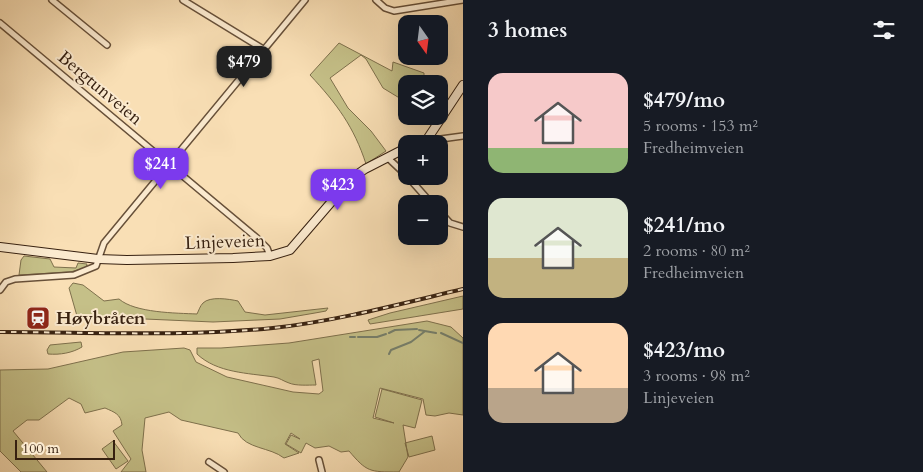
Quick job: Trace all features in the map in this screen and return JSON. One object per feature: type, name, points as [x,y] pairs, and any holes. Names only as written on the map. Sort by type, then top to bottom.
[{"type":"street","points":[[52,0],[107,45]]},
{"type":"street","points":[[183,0],[263,49]]},
{"type":"street","points":[[0,290],[6,282],[15,279],[64,277],[83,273],[96,266],[104,243],[305,0]]},
{"type":"street","points":[[376,0],[381,6],[394,11],[463,0]]},
{"type":"street","name":"Bergtunveien","points":[[0,22],[262,243],[270,256]]},
{"type":"street","points":[[430,135],[463,85]]},
{"type":"street","points":[[448,138],[463,136]]},
{"type":"street","name":"Linjeveien","points":[[0,247],[98,259],[270,256],[290,250],[352,178],[365,169],[398,152]]},
{"type":"street","points":[[388,158],[398,167]]},
{"type":"street","points":[[415,185],[424,195]]},
{"type":"street","points":[[448,220],[463,227]]},
{"type":"street","points":[[318,460],[322,472]]},
{"type":"street","points":[[209,462],[224,472]]},
{"type":"shaded area","points":[[339,43],[392,71],[393,62],[424,73],[424,75],[398,75],[398,97],[383,88],[366,59],[361,55],[330,78],[348,108],[371,131],[386,151],[366,164],[344,116],[310,75]]},
{"type":"shaded area","points":[[24,256],[50,259],[54,267],[76,268],[78,263],[87,264],[86,268],[70,272],[19,275],[21,260]]},
{"type":"shaded area","points":[[73,283],[83,285],[104,301],[119,299],[126,304],[145,310],[167,313],[197,314],[203,303],[210,299],[238,301],[245,312],[265,315],[328,308],[326,311],[280,319],[213,322],[77,316],[69,288]]},
{"type":"shaded area","points":[[463,296],[463,309],[370,324],[368,320],[390,313]]},
{"type":"shaded area","points":[[427,321],[451,327],[463,338],[463,415],[449,413],[435,416],[426,415],[423,399],[380,388],[373,418],[394,423],[375,417],[382,389],[422,400],[415,428],[403,425],[408,457],[399,472],[381,472],[369,469],[360,463],[349,451],[341,452],[329,446],[315,448],[306,443],[301,453],[286,444],[291,435],[300,439],[291,433],[285,444],[299,453],[284,458],[252,445],[238,433],[181,420],[169,412],[145,418],[142,450],[146,472],[121,472],[131,459],[113,431],[122,425],[119,416],[105,408],[85,413],[81,404],[69,398],[39,420],[27,420],[13,431],[47,472],[21,472],[0,451],[0,370],[48,369],[123,352],[184,348],[190,350],[196,362],[227,377],[293,392],[319,394],[323,391],[319,359],[312,361],[316,385],[299,385],[274,377],[223,369],[197,354],[197,348],[289,343]]},
{"type":"shaded area","points":[[81,342],[82,347],[74,351],[48,354],[47,350],[50,345]]},
{"type":"shaded area","points":[[432,436],[435,450],[409,457],[405,443]]},
{"type":"shaded area","points":[[113,441],[128,461],[116,469],[102,449]]},
{"type":"waterway","points":[[389,333],[395,330],[417,329]]},
{"type":"waterway","points":[[419,330],[436,333]]},
{"type":"waterway","points":[[389,354],[391,350],[411,342],[424,332]]},
{"type":"waterway","points":[[441,333],[463,343]]},
{"type":"waterway","points":[[358,337],[377,337],[386,334]]},
{"type":"waterway","points":[[350,337],[355,337]]},
{"type":"railway","points":[[0,332],[171,333],[273,328],[345,317],[463,289]]},
{"type":"place","name":"Høybråten","points":[[38,318]]}]
